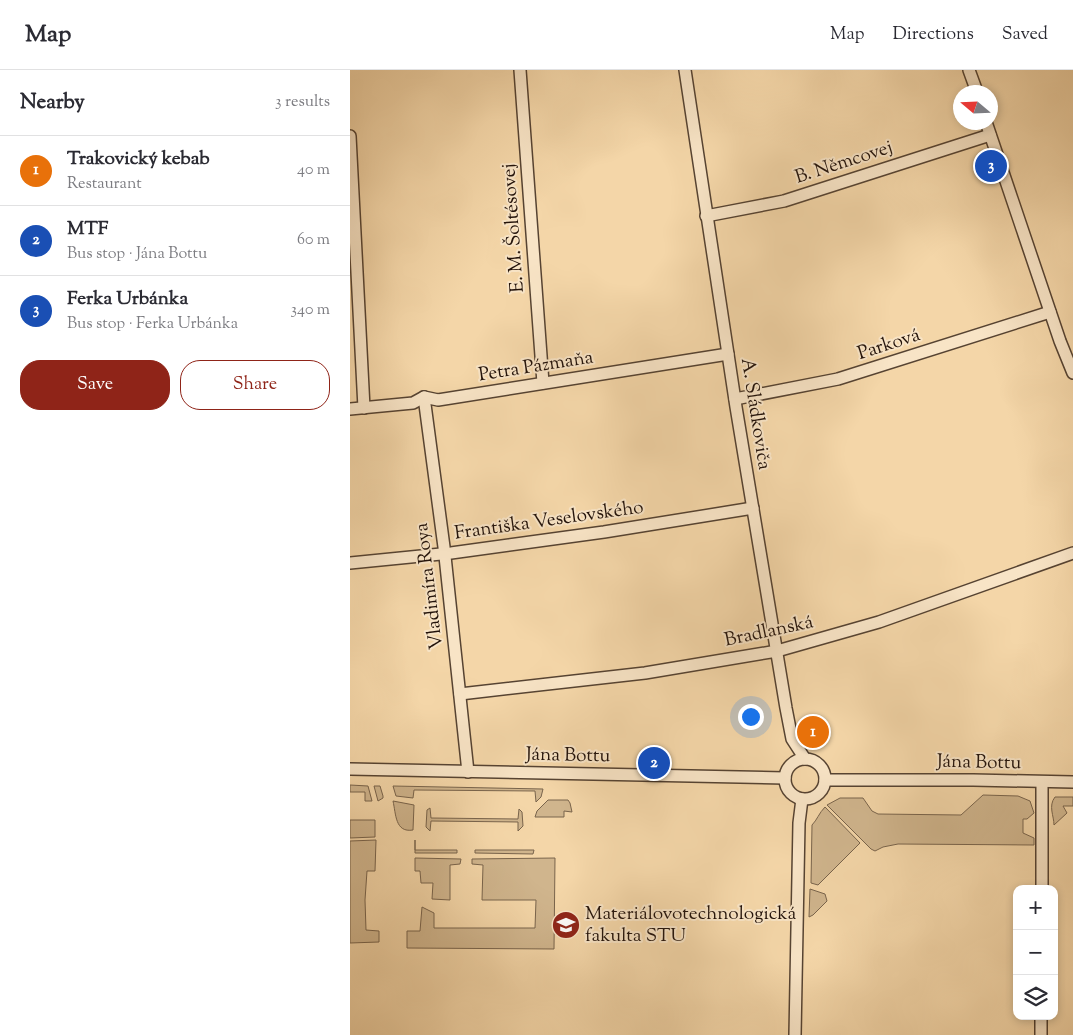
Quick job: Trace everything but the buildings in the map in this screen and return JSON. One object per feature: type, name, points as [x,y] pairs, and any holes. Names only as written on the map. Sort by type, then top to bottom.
[{"type":"street","name":"E. M. Šoltésovej","points":[[520,70],[543,383]]},
{"type":"street","name":"A. Sládkoviča","points":[[685,70],[735,399],[790,732],[792,739],[805,759]]},
{"type":"street","points":[[969,70],[974,85]]},
{"type":"street","points":[[988,130],[1050,312],[1073,373]]},
{"type":"street","name":"B. Němcovej","points":[[706,216],[784,201],[990,135]]},
{"type":"street","points":[[350,136],[364,408]]},
{"type":"street","name":"Parková","points":[[735,399],[838,379],[1050,312]]},
{"type":"street","name":"Petra Pázmaňa","points":[[350,409],[413,403],[424,397],[438,400],[728,354]]},
{"type":"street","name":"Vladimíra Roya","points":[[424,397],[444,554],[468,772]]},
{"type":"street","name":"Františka Veselovského","points":[[350,563],[444,554],[604,532],[753,508]]},
{"type":"street","name":"Bradlanská","points":[[460,694],[645,673],[777,651],[879,622],[1073,553]]},
{"type":"street","points":[[805,759],[818,764],[825,780],[822,790],[817,795],[802,799],[790,792],[786,787],[785,778],[786,771],[791,765],[805,759]]},
{"type":"street","name":"Jána Bottu","points":[[350,769],[785,778]]},
{"type":"street","name":"Jána Bottu","points":[[825,780],[1073,782]]},
{"type":"street","points":[[1042,782],[1042,885]]},
{"type":"street","points":[[795,1035],[799,823],[802,799]]},
{"type":"street","points":[[1041,1020],[1041,1035]]},
{"type":"shaded area","points":[[350,785],[368,786],[372,801],[365,801],[365,792],[350,792]]},
{"type":"shaded area","points":[[374,786],[380,786],[383,796],[378,801]]},
{"type":"shaded area","points":[[393,786],[543,789],[541,797],[536,802],[535,791],[414,790],[413,798],[396,796]]},
{"type":"shaded area","points":[[983,795],[1018,796],[1030,801],[1034,813],[1027,819],[1023,819],[1023,833],[1034,838],[1034,845],[898,844],[875,851],[827,805],[840,798],[863,798],[872,811],[878,814],[961,815]]},
{"type":"shaded area","points":[[1055,797],[1073,797],[1073,806],[1063,806],[1067,813],[1054,825],[1052,804]]},
{"type":"shaded area","points":[[548,800],[568,800],[572,812],[564,811],[564,817],[535,817],[537,811]]},
{"type":"shaded area","points":[[393,801],[414,805],[413,830],[403,829],[397,822]]},
{"type":"shaded area","points":[[825,807],[860,843],[818,885],[811,883],[812,825]]},
{"type":"shaded area","points":[[430,808],[431,818],[518,819],[519,809],[522,812],[523,826],[518,831],[518,822],[431,821],[430,831],[426,827],[427,810]]},
{"type":"shaded area","points":[[350,820],[375,820],[375,837],[350,838]]},
{"type":"shaded area","points":[[376,840],[375,871],[367,871],[365,900],[366,930],[379,931],[379,942],[350,943],[350,841]]},
{"type":"shaded area","points":[[415,850],[457,850],[457,853],[415,853]]},
{"type":"shaded area","points":[[475,850],[534,850],[533,854],[475,853]]},
{"type":"shaded area","points":[[415,858],[461,859],[460,864],[450,865],[450,900],[432,899],[433,883],[421,883],[420,871],[415,871]]},
{"type":"shaded area","points":[[555,858],[554,949],[407,948],[407,931],[420,931],[422,907],[434,913],[434,928],[535,928],[536,900],[482,900],[483,865],[472,864],[472,859]]},
{"type":"shaded area","points":[[810,889],[825,894],[827,901],[809,917]]},
{"type":"place","name":"Ferka Urbánka","points":[[991,166]]},
{"type":"place","name":"Trakovický kebab","points":[[813,732]]},
{"type":"place","name":"MTF","points":[[654,763]]},
{"type":"place","name":"Materiálovotechnologická fakulta STU","points":[[566,925]]}]
